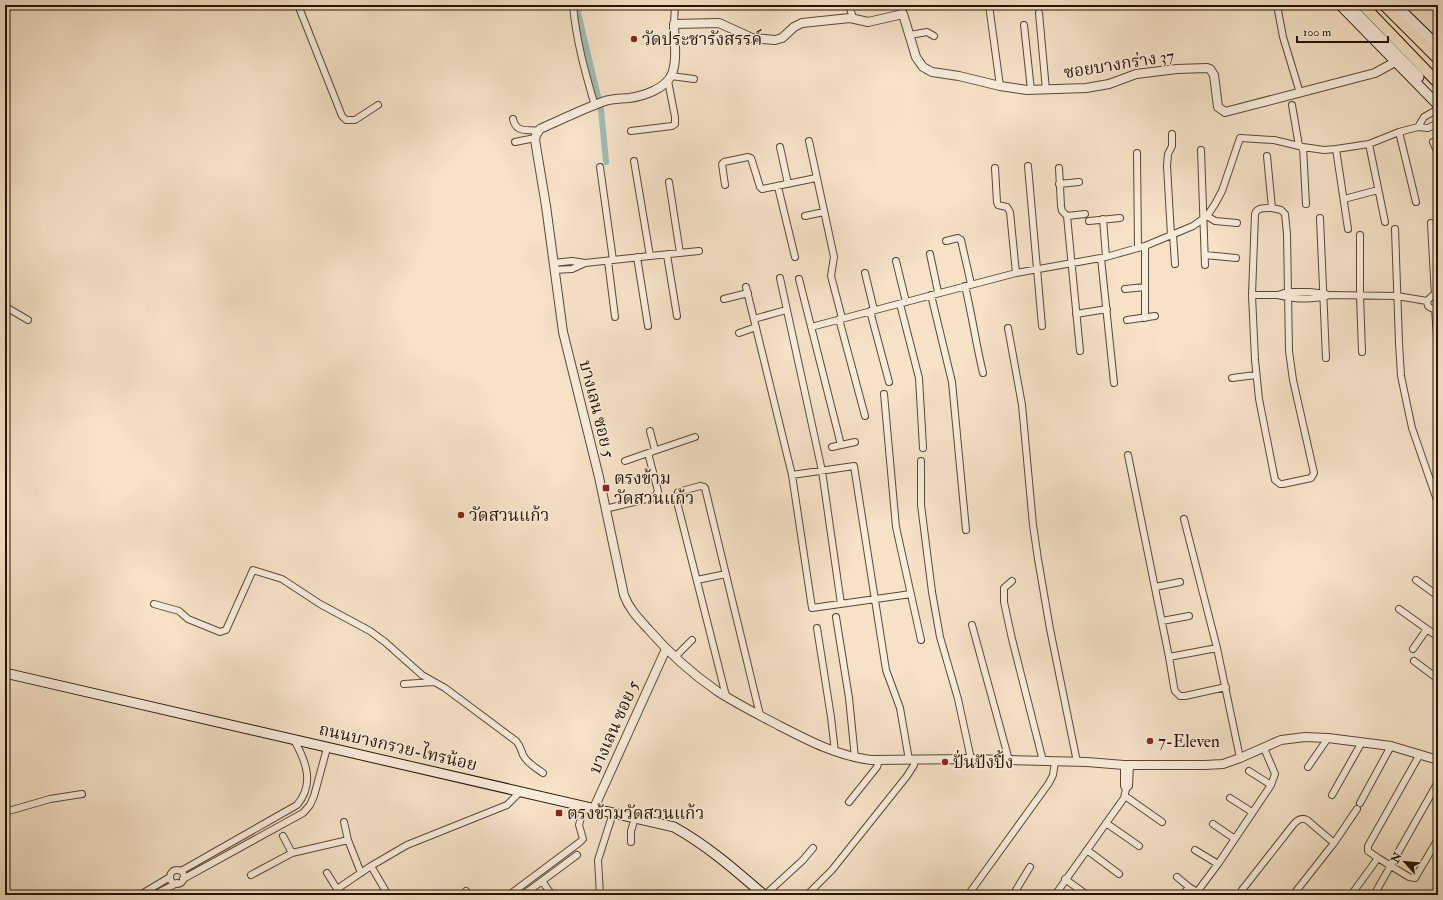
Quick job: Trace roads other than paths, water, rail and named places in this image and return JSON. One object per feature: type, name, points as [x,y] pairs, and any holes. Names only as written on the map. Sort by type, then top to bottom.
[{"type":"main road","points":[[1340,5],[1438,105]]},
{"type":"main road","points":[[1362,5],[1438,82]]},
{"type":"main road","points":[[1384,5],[1438,60]]},
{"type":"main road","points":[[1396,5],[1438,46]]},
{"type":"main road","points":[[1405,5],[1438,38]]},
{"type":"main road","points":[[1350,6],[1438,97]]},
{"type":"main road","name":"ถนนบางกรวย-ไทรน้อย","points":[[5,673],[594,808],[674,828],[713,852],[764,895]]},
{"type":"street","points":[[298,5],[342,116],[346,120],[355,120],[378,105]]},
{"type":"street","points":[[573,5],[574,25],[581,57],[597,104]]},
{"type":"street","points":[[515,142],[537,134],[597,104],[617,98],[632,97],[657,90],[669,79],[674,65],[675,5]]},
{"type":"street","points":[[849,5],[853,18]]},
{"type":"street","points":[[674,24],[719,23],[752,38],[775,40],[782,38],[797,25],[853,18],[868,22],[903,14],[901,5]]},
{"type":"street","points":[[989,5],[1000,86]]},
{"type":"street","points":[[1277,5],[1284,37],[1300,93]]},
{"type":"street","points":[[1039,13],[1046,90]]},
{"type":"street","name":"ซอยบางกร่าง 37","points":[[903,14],[919,64],[932,72],[959,76],[1000,86],[1031,90],[1046,90],[1086,88],[1118,81],[1136,74],[1177,69],[1207,68],[1210,69],[1214,75],[1218,107],[1225,112],[1375,73],[1395,62]]},
{"type":"street","points":[[1024,25],[1031,90]]},
{"type":"street","points":[[910,35],[927,32],[934,36]]},
{"type":"street","points":[[669,79],[694,79]]},
{"type":"street","points":[[631,131],[672,126],[675,124],[669,79]]},
{"type":"street","points":[[1292,105],[1301,146],[1306,204]]},
{"type":"street","points":[[1418,127],[1424,117],[1438,109]]},
{"type":"street","points":[[513,119],[519,129],[537,134]]},
{"type":"street","points":[[811,326],[1016,273],[1104,257],[1141,247],[1193,226],[1205,217],[1215,204],[1222,191],[1240,138],[1274,140],[1324,150],[1369,144],[1399,132],[1418,127],[1428,128],[1438,123]]},
{"type":"street","points":[[1399,132],[1416,202]]},
{"type":"street","name":"บางเลน ซอย 5","points":[[537,134],[566,346],[626,602],[666,649],[594,808]]},
{"type":"street","points":[[1172,134],[1172,146],[1168,154],[1167,166],[1175,264]]},
{"type":"street","points":[[809,141],[834,257],[831,276],[865,416]]},
{"type":"street","points":[[1433,142],[1438,153]]},
{"type":"street","points":[[1369,144],[1385,222]]},
{"type":"street","points":[[780,147],[788,184]]},
{"type":"street","points":[[1336,149],[1348,229]]},
{"type":"street","points":[[1202,150],[1205,217],[1205,266]]},
{"type":"street","points":[[1137,153],[1146,318]]},
{"type":"street","points":[[1268,156],[1272,208]]},
{"type":"street","points":[[725,185],[722,164],[724,162],[748,157],[752,161],[760,187],[766,190],[816,178]]},
{"type":"street","points":[[634,161],[650,256]]},
{"type":"street","points":[[1028,166],[1042,326]]},
{"type":"street","points":[[600,167],[615,317]]},
{"type":"street","points":[[996,168],[997,202],[998,205],[1009,209],[1010,212],[1016,273]]},
{"type":"street","points":[[1058,168],[1061,206],[1062,211],[1066,216],[1080,351]]},
{"type":"street","points":[[669,182],[680,253]]},
{"type":"street","points":[[1059,184],[1079,182]]},
{"type":"street","points":[[778,187],[795,257]]},
{"type":"street","points":[[1344,199],[1378,190]]},
{"type":"street","points":[[1272,208],[1281,210],[1285,214],[1287,234],[1287,295],[1293,380],[1314,473],[1311,478],[1283,484],[1280,484],[1275,480],[1259,399],[1256,374],[1252,295],[1255,214],[1257,210],[1272,208]]},
{"type":"street","points":[[805,216],[824,212]]},
{"type":"street","points":[[1066,216],[1085,214]]},
{"type":"street","points":[[1205,217],[1215,221],[1237,223]]},
{"type":"street","points":[[1089,221],[1120,218]]},
{"type":"street","points":[[1320,218],[1326,358]]},
{"type":"street","points":[[1103,219],[1107,309],[1114,383]]},
{"type":"street","points":[[1427,301],[1430,297],[1437,297],[1430,224]]},
{"type":"street","points":[[1395,229],[1401,376],[1412,428],[1438,503]]},
{"type":"street","points":[[1360,235],[1362,352]]},
{"type":"street","points":[[946,241],[958,238],[961,240],[976,342],[983,373]]},
{"type":"street","points":[[554,266],[572,269],[585,264],[637,257],[699,252]]},
{"type":"street","points":[[930,254],[938,292]]},
{"type":"street","points":[[667,255],[677,316]]},
{"type":"street","points":[[1205,255],[1236,258]]},
{"type":"street","points":[[637,257],[648,326]]},
{"type":"street","points":[[896,261],[903,303],[919,378],[923,448]]},
{"type":"street","points":[[865,273],[872,311],[889,382]]},
{"type":"street","points":[[780,278],[822,471],[841,604]]},
{"type":"street","points":[[799,279],[841,445]]},
{"type":"street","points":[[1125,289],[1145,287]]},
{"type":"street","points":[[724,299],[747,290],[792,475],[812,608],[911,594]]},
{"type":"street","points":[[931,295],[952,382],[966,530]]},
{"type":"street","points":[[1252,295],[1397,296],[1427,301]]},
{"type":"street","points":[[1427,301],[1429,307],[1436,308],[1438,349]]},
{"type":"street","points":[[5,308],[6,307],[28,320]]},
{"type":"street","points":[[1076,314],[1107,309]]},
{"type":"street","points":[[754,319],[786,310]]},
{"type":"street","points":[[1127,320],[1155,316]]},
{"type":"street","points":[[740,333],[756,327]]},
{"type":"street","points":[[1008,328],[1022,405],[1033,525],[1038,559],[1050,629],[1077,762]]},
{"type":"street","points":[[1232,378],[1256,374]]},
{"type":"street","points":[[884,394],[896,527],[921,640]]},
{"type":"street","points":[[650,431],[654,450]]},
{"type":"street","points":[[624,462],[654,450],[695,437]]},
{"type":"street","points":[[832,446],[855,442]]},
{"type":"street","points":[[605,509],[650,499],[657,495],[658,491],[648,453]]},
{"type":"street","points":[[1128,455],[1175,691],[1180,696],[1226,687]]},
{"type":"street","points":[[921,461],[921,505],[932,592],[940,637],[958,698],[971,759]]},
{"type":"street","points":[[792,475],[854,466],[886,670],[900,708],[914,765],[908,776],[832,870],[807,895]]},
{"type":"street","points":[[726,696],[676,495],[680,491],[700,486],[705,488],[760,715]]},
{"type":"street","points":[[1184,519],[1217,648],[1240,758]]},
{"type":"street","points":[[154,604],[179,612],[188,619],[220,632],[226,630],[253,570],[282,578],[320,604],[370,630],[422,675],[445,688],[516,740],[520,745],[523,755],[543,773]]},
{"type":"street","points":[[696,580],[726,574]]},
{"type":"street","points":[[1416,580],[1438,596]]},
{"type":"street","points":[[1012,581],[1004,588],[1004,602],[1020,674],[1043,762]]},
{"type":"street","points":[[1155,587],[1180,582]]},
{"type":"street","points":[[1399,609],[1438,637]]},
{"type":"street","points":[[1162,621],[1189,616]]},
{"type":"street","points":[[836,617],[849,698],[855,758]]},
{"type":"street","points":[[972,625],[1009,760]]},
{"type":"street","points":[[817,628],[835,752]]},
{"type":"street","points":[[1413,649],[1427,629]]},
{"type":"street","points":[[674,657],[692,640]]},
{"type":"street","points":[[1169,657],[1217,648]]},
{"type":"street","points":[[666,649],[674,657],[726,696],[819,746],[855,758],[879,760],[971,759],[1127,765],[1223,764],[1280,740],[1304,736],[1391,746],[1438,760]]},
{"type":"street","points":[[1414,661],[1438,679]]},
{"type":"street","points":[[404,684],[434,682]]},
{"type":"street","points":[[1308,767],[1328,738]]},
{"type":"street","points":[[144,894],[170,877],[174,871],[181,871],[297,805],[303,798],[308,779],[302,754],[294,740]]},
{"type":"street","points":[[1332,795],[1362,742]]},
{"type":"street","points":[[1293,895],[1334,843],[1358,806],[1391,746]]},
{"type":"street","points":[[154,895],[177,883],[180,883],[183,879],[303,813],[310,805],[327,748]]},
{"type":"street","points":[[1177,877],[1198,894],[1270,785],[1275,774],[1264,748]]},
{"type":"street","points":[[1420,754],[1368,846],[1368,851],[1409,877],[1415,878],[1438,839]]},
{"type":"street","points":[[849,802],[877,767],[879,760]]},
{"type":"street","points":[[968,895],[1049,784],[1053,775],[1055,762]]},
{"type":"street","points":[[1055,895],[1126,792],[1129,786],[1127,765]]},
{"type":"street","points":[[1249,772],[1270,785]]},
{"type":"street","points":[[308,779],[317,781]]},
{"type":"street","points":[[1374,895],[1438,782]]},
{"type":"street","points":[[327,873],[337,889],[371,866],[407,845],[507,805],[520,792]]},
{"type":"street","points":[[1126,792],[1162,822]]},
{"type":"street","points":[[5,812],[50,800],[82,794]]},
{"type":"street","points":[[1230,798],[1252,812]]},
{"type":"street","points":[[509,895],[580,842],[583,838],[578,825],[584,806]]},
{"type":"street","points":[[600,895],[598,860],[614,813]]},
{"type":"street","points":[[276,817],[280,826]]},
{"type":"street","points":[[631,842],[631,831],[635,818]]},
{"type":"street","points":[[1241,895],[1242,890],[1293,825],[1300,819],[1304,818],[1307,820],[1334,843]]},
{"type":"street","points":[[344,822],[348,840],[361,873]]},
{"type":"street","points":[[1106,823],[1139,846]]},
{"type":"street","points":[[1213,824],[1235,839]]},
{"type":"street","points":[[283,836],[292,853]]},
{"type":"street","points":[[251,875],[292,853],[348,840]]},
{"type":"street","points":[[228,844],[232,852]]},
{"type":"street","points":[[764,895],[803,860],[813,848]]},
{"type":"street","points":[[1086,850],[1119,874]]},
{"type":"street","points":[[1195,850],[1218,864]]},
{"type":"street","points":[[523,895],[577,855]]},
{"type":"street","points":[[1351,895],[1378,858]]},
{"type":"street","points":[[371,866],[388,895]]},
{"type":"street","points":[[1013,895],[1030,867]]},
{"type":"street","points":[[181,871],[183,879]]},
{"type":"street","points":[[170,877],[172,882],[177,883]]},
{"type":"street","points":[[1065,879],[1087,895]]},
{"type":"street","points":[[542,881],[552,895]]},
{"type":"street","points":[[1183,895],[1190,887]]},
{"type":"street","points":[[1435,895],[1438,892]]},
{"type":"waterway","points":[[579,5],[578,13],[601,109],[606,162]]},
{"type":"place","name":"วัดประชารังสรรค์","points":[[634,39]]},
{"type":"place","name":"ตรงข้าม วัดสวนแก้ว","points":[[606,488]]},
{"type":"place","name":"วัดสวนแก้ว","points":[[461,515]]},
{"type":"place","name":"7-Eleven","points":[[1150,741]]},
{"type":"place","name":"ปั่นปังปิ้ง","points":[[945,762]]},
{"type":"place","name":"ตรงข้ามวัดสวนแก้ว","points":[[559,813]]}]
